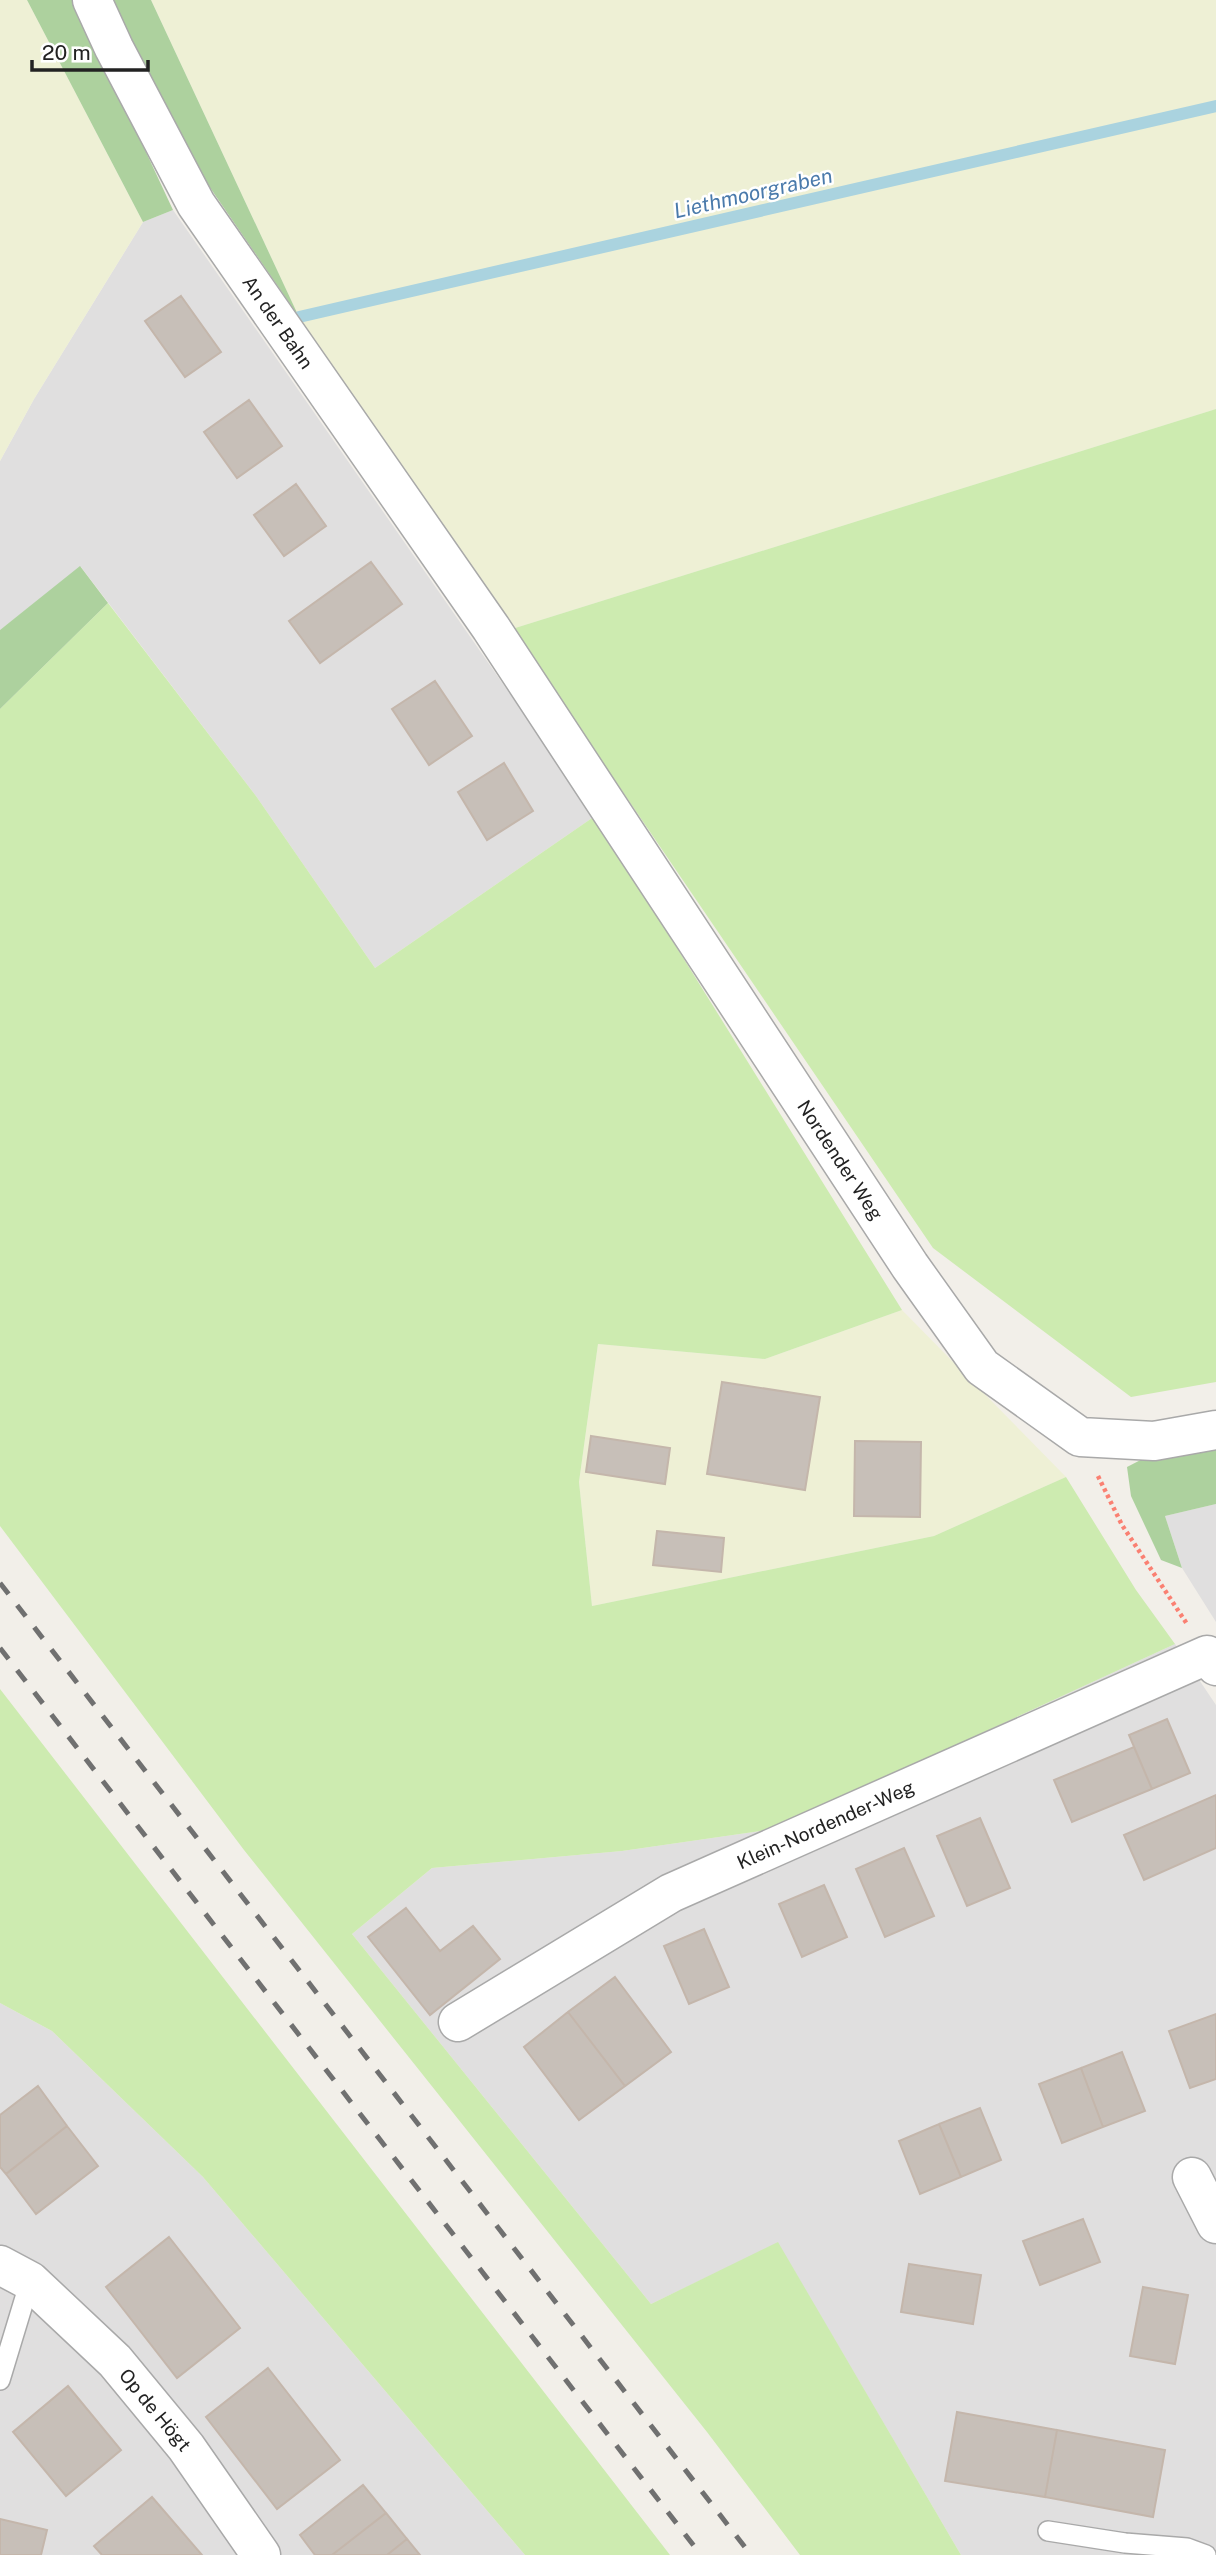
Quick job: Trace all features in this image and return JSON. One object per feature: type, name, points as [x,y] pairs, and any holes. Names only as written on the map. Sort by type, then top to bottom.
[{"type":"street","name":"An der Bahn","points":[[92,0],[114,48],[196,204],[491,628]]},
{"type":"street","name":"Nordender Weg","points":[[491,628],[910,1266],[982,1367],[1080,1437]]},
{"type":"street","points":[[1080,1437],[1154,1441],[1216,1430]]},
{"type":"street","name":"Klein-Nordender-Weg","points":[[458,2022],[671,1893],[1212,1660]]},
{"type":"street","points":[[1192,2177],[1216,2224]]},
{"type":"street","name":"Op de Högt","points":[[15,2273],[115,2361],[186,2447],[261,2555]]},
{"type":"lane","name":"Op de Högt","points":[[0,2381],[15,2273]]},
{"type":"lane","points":[[1048,2531],[1125,2543],[1187,2548],[1206,2555]]},
{"type":"path","points":[[1080,1437],[1122,1525],[1212,1660]]},
{"type":"shaded area","points":[[173,210],[595,816],[375,968],[256,796],[81,567],[0,630],[0,461],[34,399],[143,222]]},
{"type":"shaded area","points":[[1216,1504],[1216,1622],[1182,1568],[1165,1516]]},
{"type":"shaded area","points":[[1175,1644],[1216,1705],[1216,2555],[961,2555],[778,2243],[651,2304],[352,1934],[432,1868],[622,1851],[774,1829]]},
{"type":"shaded area","points":[[0,2003],[52,2031],[203,2177],[525,2555],[0,2555]]},
{"type":"green space","points":[[0,0],[27,0],[143,222],[34,399],[0,461]]},
{"type":"green space","points":[[27,0],[75,0],[173,210],[143,222]]},
{"type":"green space","points":[[96,0],[151,0],[299,317],[114,48]]},
{"type":"green space","points":[[151,0],[1216,0],[1216,409],[512,629],[299,317]]},
{"type":"green space","points":[[1216,409],[1216,1382],[1131,1397],[933,1248],[512,629]]},
{"type":"green space","points":[[80,566],[108,603],[0,709],[0,630]]},
{"type":"green space","points":[[108,603],[256,796],[375,968],[595,816],[902,1310],[765,1359],[598,1344],[579,1482],[592,1606],[934,1536],[1066,1477],[1136,1590],[1175,1644],[774,1829],[622,1851],[432,1868],[352,1934],[651,2304],[778,2242],[961,2555],[800,2555],[707,2432],[244,1850],[0,1526],[0,709]]},
{"type":"green space","points":[[902,1310],[1066,1477],[934,1536],[592,1606],[579,1482],[598,1344],[765,1359]]},
{"type":"green space","points":[[1216,1440],[1216,1504],[1165,1516],[1182,1568],[1161,1560],[1131,1496],[1127,1467],[1160,1450]]},
{"type":"green space","points":[[0,1689],[670,2555],[525,2555],[203,2177],[52,2031],[0,2003]]},
{"type":"building","points":[[181,296],[221,352],[185,377],[145,321]]},
{"type":"building","points":[[249,400],[282,446],[237,478],[204,432]]},
{"type":"building","points":[[296,484],[326,526],[284,556],[254,515]]},
{"type":"building","points":[[371,562],[402,604],[320,663],[289,621]]},
{"type":"building","points":[[435,681],[472,736],[429,765],[392,709]]},
{"type":"building","points":[[504,763],[533,811],[487,840],[458,792]]},
{"type":"building","points":[[722,1382],[820,1397],[805,1490],[707,1474]]},
{"type":"building","points":[[591,1436],[670,1448],[665,1484],[586,1472]]},
{"type":"building","points":[[855,1441],[921,1442],[920,1517],[854,1516]]},
{"type":"building","points":[[657,1531],[724,1538],[721,1572],[653,1565]]},
{"type":"building","points":[[1167,1719],[1190,1773],[1152,1789],[1129,1735]]},
{"type":"building","points":[[1134,1747],[1152,1789],[1072,1822],[1054,1780]]},
{"type":"building","points":[[1216,1795],[1216,1848],[1144,1880],[1124,1835]]},
{"type":"building","points":[[980,1818],[1010,1888],[967,1906],[937,1836]]},
{"type":"building","points":[[904,1848],[934,1916],[885,1937],[856,1869]]},
{"type":"building","points":[[824,1885],[847,1937],[802,1957],[779,1904]]},
{"type":"building","points":[[406,1908],[440,1951],[473,1926],[500,1959],[430,2015],[368,1937]]},
{"type":"building","points":[[704,1929],[729,1987],[689,2004],[664,1946]]},
{"type":"building","points":[[615,1977],[671,2052],[625,2086],[568,2012]]},
{"type":"building","points":[[568,2012],[625,2086],[579,2120],[524,2047]]},
{"type":"building","points":[[1216,2014],[1216,2079],[1190,2088],[1169,2031]]},
{"type":"building","points":[[1122,2052],[1145,2111],[1103,2127],[1081,2068]]},
{"type":"building","points":[[1081,2068],[1103,2127],[1062,2143],[1039,2084]]},
{"type":"building","points":[[38,2086],[67,2126],[6,2174],[0,2167],[0,2115]]},
{"type":"building","points":[[980,2108],[1001,2160],[961,2177],[939,2124]]},
{"type":"building","points":[[939,2124],[961,2177],[920,2194],[899,2141]]},
{"type":"building","points":[[67,2126],[98,2166],[36,2214],[6,2174]]},
{"type":"building","points":[[1083,2219],[1100,2262],[1040,2285],[1023,2241]]},
{"type":"building","points":[[169,2237],[240,2328],[177,2378],[106,2287]]},
{"type":"building","points":[[909,2264],[981,2275],[973,2324],[901,2312]]},
{"type":"building","points":[[1143,2287],[1188,2295],[1175,2364],[1130,2356]]},
{"type":"building","points":[[268,2368],[340,2460],[277,2509],[206,2417]]},
{"type":"building","points":[[68,2386],[121,2450],[66,2496],[13,2432]]},
{"type":"building","points":[[957,2412],[1057,2430],[1045,2497],[945,2481]]},
{"type":"building","points":[[1057,2430],[1165,2450],[1153,2517],[1045,2497]]},
{"type":"building","points":[[363,2485],[386,2513],[332,2555],[315,2555],[300,2535]]},
{"type":"building","points":[[152,2497],[202,2555],[102,2555],[94,2546]]},
{"type":"building","points":[[386,2513],[407,2539],[387,2555],[332,2555]]},
{"type":"building","points":[[0,2519],[47,2530],[41,2555],[0,2555]]},
{"type":"building","points":[[407,2539],[420,2555],[387,2555]]},
{"type":"waterway","name":"Liethmoorgraben","points":[[299,317],[1216,106]]},
{"type":"railway","points":[[0,1583],[751,2555]]},
{"type":"railway","points":[[0,1648],[701,2555]]}]
